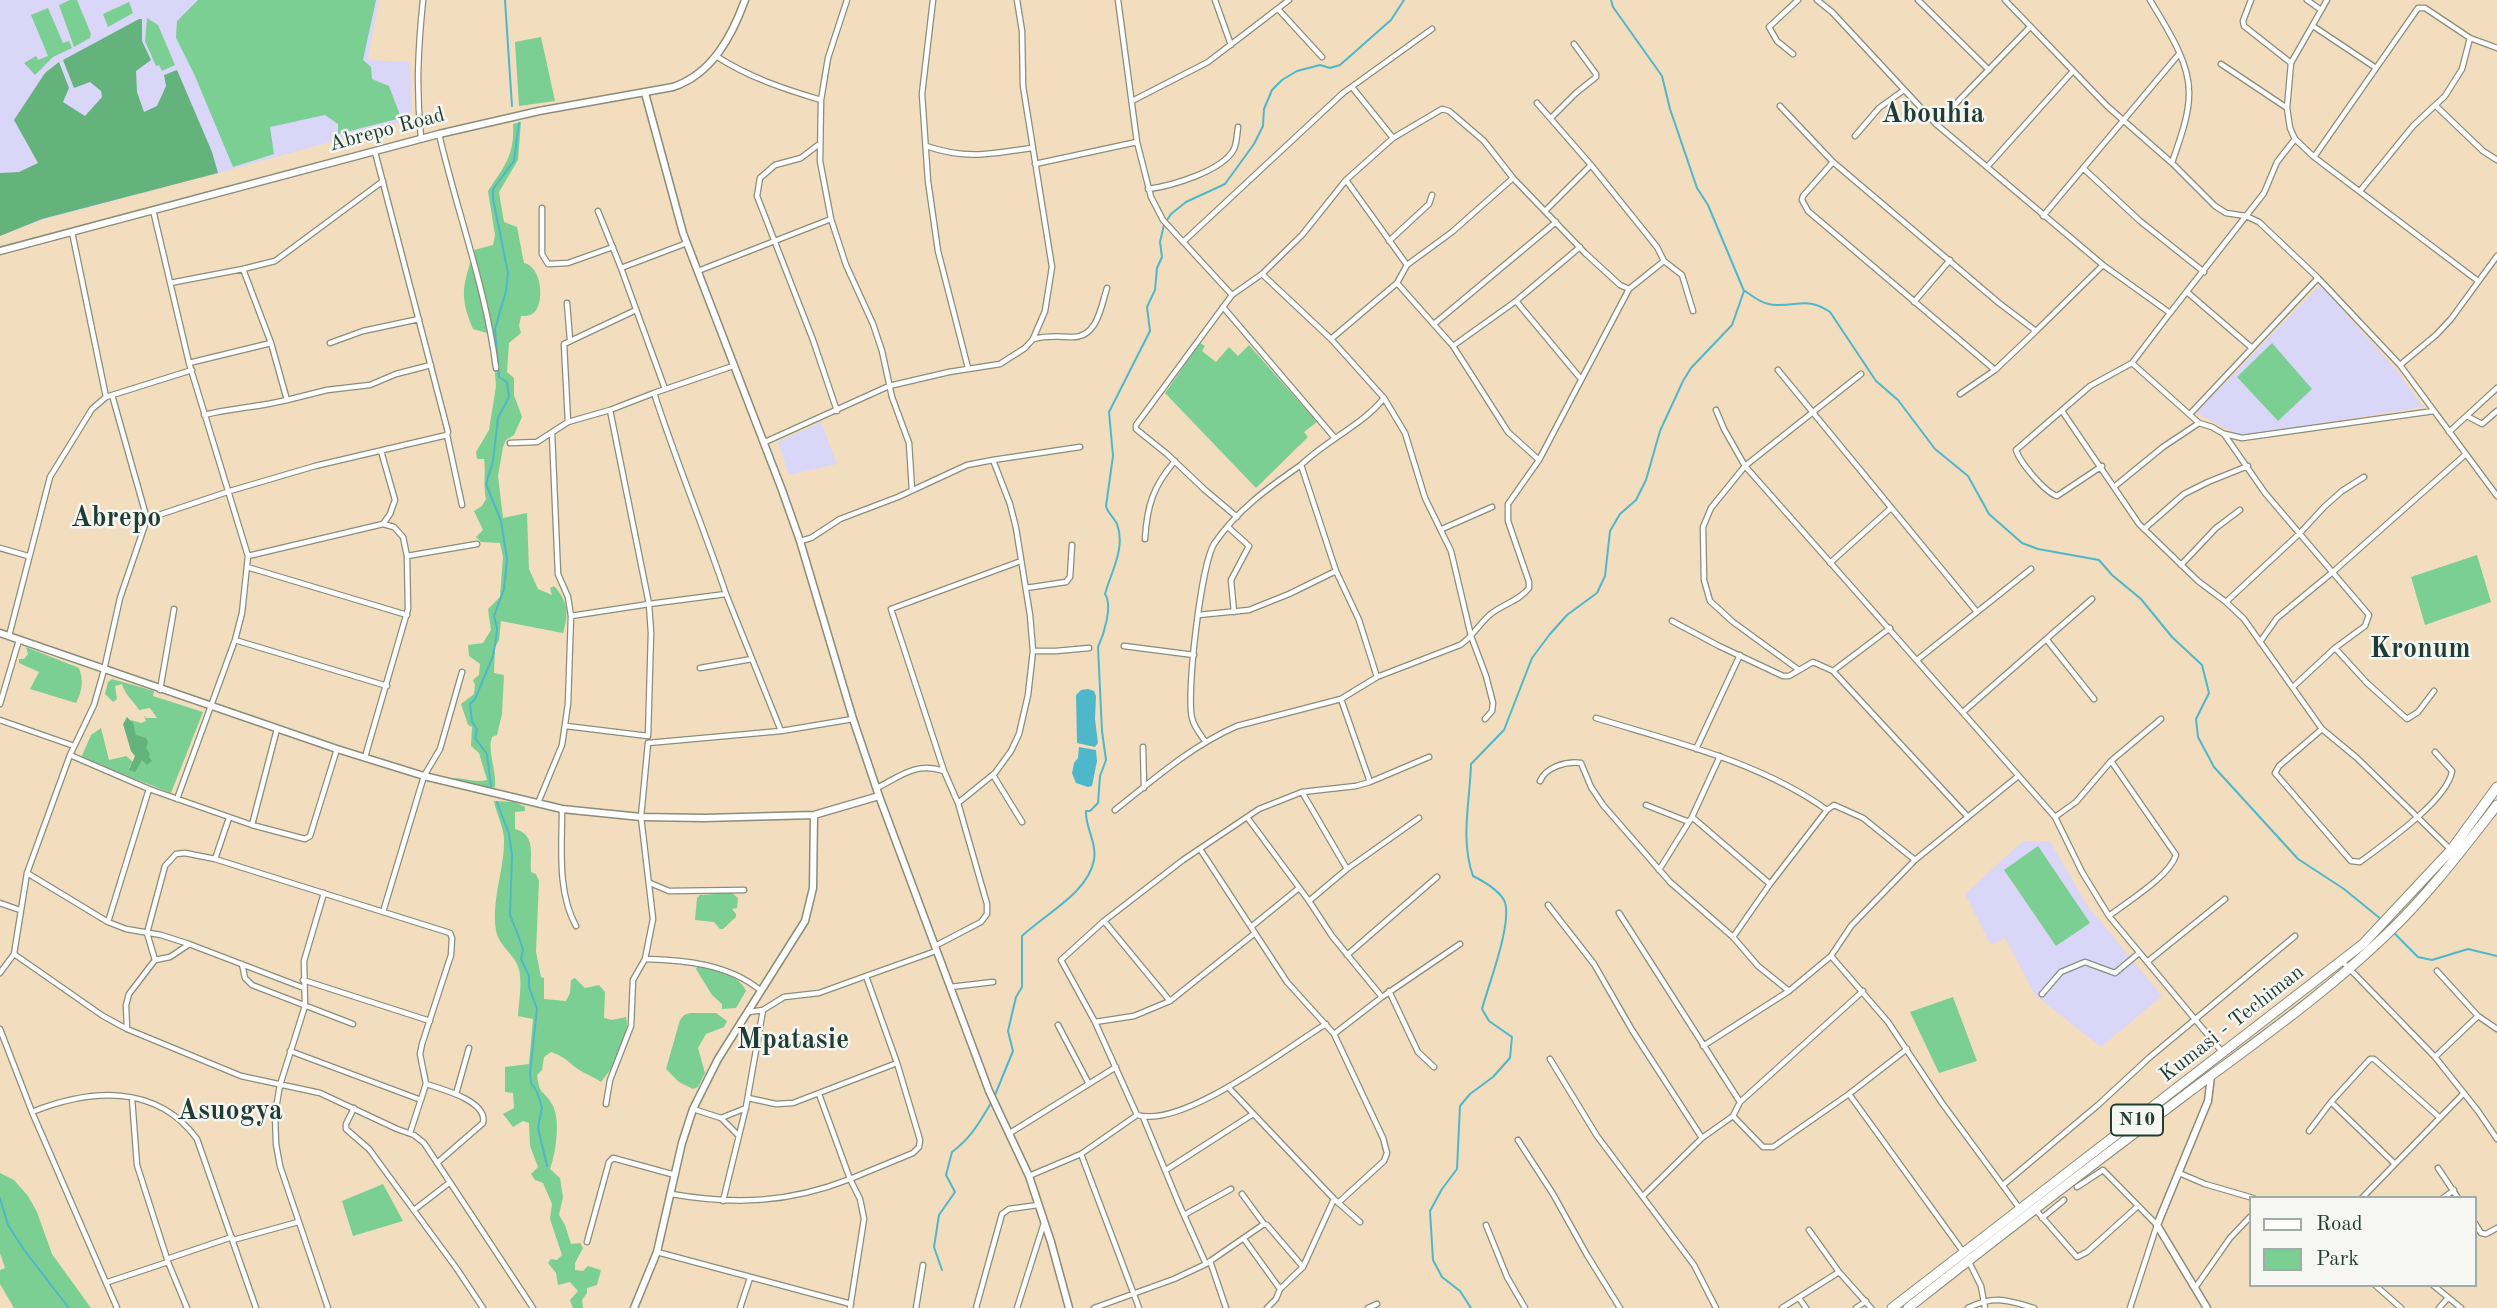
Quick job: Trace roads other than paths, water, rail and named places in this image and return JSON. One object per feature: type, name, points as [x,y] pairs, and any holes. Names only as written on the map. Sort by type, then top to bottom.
[{"type":"highway","name":"N10","points":[[1908,1308],[1966,1256],[2038,1213],[2260,1040],[2384,931],[2451,850],[2497,787]]},
{"type":"highway","name":"N10","points":[[2393,921],[2440,877],[2497,805]]},
{"type":"highway","name":"Kumasi - Techiman","points":[[1892,1308],[1966,1256],[2020,1210],[2345,965]]},
{"type":"street","points":[[421,138],[416,93],[423,0]]},
{"type":"street","name":"Abrepo Road","points":[[0,251],[421,138],[539,111],[645,93],[683,83],[701,72],[716,56],[732,32],[745,0]]},
{"type":"street","points":[[847,0],[828,58],[821,100],[819,145],[823,184],[846,265],[873,324],[889,386],[909,443],[912,490]]},
{"type":"street","points":[[933,0],[922,94],[926,146],[938,251],[968,368]]},
{"type":"street","points":[[765,442],[889,386],[968,368],[1000,364],[1033,339],[1045,311],[1052,267],[1023,86],[1022,31],[1017,0]]},
{"type":"street","points":[[1118,0],[1137,142],[1148,189],[1163,220],[1232,295]]},
{"type":"street","points":[[1215,0],[1231,45]]},
{"type":"street","points":[[1132,102],[1192,71],[1289,0]]},
{"type":"street","points":[[1793,54],[1777,41],[1769,27],[1798,0]]},
{"type":"street","points":[[1817,0],[1832,12],[1936,124],[2103,265],[2170,313]]},
{"type":"street","points":[[1918,0],[1989,70]]},
{"type":"street","points":[[2005,0],[2123,120],[2199,190],[2226,213],[2246,216],[2270,230],[2318,278],[2400,365],[2497,496]]},
{"type":"street","points":[[2150,0],[2188,76],[2189,99],[2172,163]]},
{"type":"street","points":[[2251,0],[2244,26],[2291,63]]},
{"type":"street","points":[[2307,0],[2321,10]]},
{"type":"street","points":[[2327,0],[2291,63],[2287,108],[2295,139],[2478,281]]},
{"type":"street","points":[[2314,156],[2421,7],[2470,38],[2497,48]]},
{"type":"street","points":[[1278,9],[1322,57]]},
{"type":"street","points":[[2313,26],[2376,68]]},
{"type":"street","points":[[1936,124],[2030,27]]},
{"type":"street","points":[[1183,242],[1352,87],[1433,29]]},
{"type":"street","points":[[2360,191],[2413,126],[2437,106],[2462,69],[2470,38]]},
{"type":"street","points":[[1551,118],[1596,77],[1574,44]]},
{"type":"street","points":[[2043,216],[2179,54]]},
{"type":"street","points":[[716,56],[746,73],[821,100]]},
{"type":"street","points":[[2221,64],[2287,108]]},
{"type":"street","points":[[1987,167],[2073,71]]},
{"type":"street","points":[[1352,87],[1392,138]]},
{"type":"street","points":[[1855,136],[1879,108],[1904,89]]},
{"type":"street","points":[[645,93],[687,243],[765,442],[800,541],[853,719],[878,792],[989,1091],[1029,1176],[1069,1308]]},
{"type":"street","points":[[1538,103],[1591,164],[1657,247],[1664,261],[1682,275],[1693,311]]},
{"type":"street","points":[[1780,106],[1833,162],[1999,303],[2036,331]]},
{"type":"street","points":[[2437,106],[2497,160]]},
{"type":"street","points":[[1237,517],[1205,491],[1175,461],[1138,433],[1136,425],[1232,295],[1262,274],[1302,235],[1346,180],[1392,138],[1442,109],[1448,111],[1484,141],[1513,178],[1580,247],[1620,285],[1629,289]]},
{"type":"street","points":[[1148,189],[1191,178],[1224,160],[1234,148],[1238,127]]},
{"type":"street","points":[[439,134],[490,323],[496,368]]},
{"type":"street","points":[[2102,466],[2057,496],[2049,492],[2018,455],[2017,447],[2090,386],[2132,363],[2264,193],[2277,162],[2295,139]]},
{"type":"street","points":[[1035,164],[1137,142]]},
{"type":"street","points":[[819,145],[801,158],[775,165],[760,178],[757,196],[813,340],[837,411]]},
{"type":"street","points":[[926,146],[973,156],[1032,148]]},
{"type":"street","points":[[375,152],[448,432],[462,505]]},
{"type":"street","points":[[1833,162],[1803,196],[1804,206],[1995,370]]},
{"type":"street","points":[[1546,210],[1591,164]]},
{"type":"street","points":[[2084,168],[2140,221],[2204,272]]},
{"type":"street","points":[[1331,339],[1397,283],[1407,265],[1452,232],[1513,178]]},
{"type":"street","points":[[1346,180],[1407,265]]},
{"type":"street","points":[[170,283],[275,261],[383,181]]},
{"type":"street","points":[[1389,241],[1429,204],[1432,195]]},
{"type":"street","points":[[542,208],[542,254],[548,264],[568,263],[612,247]]},
{"type":"street","points":[[153,209],[189,363],[248,556],[242,613],[235,640],[177,799]]},
{"type":"street","points":[[598,211],[665,389]]},
{"type":"street","points":[[698,271],[831,219]]},
{"type":"street","points":[[1434,324],[1556,222]]},
{"type":"street","points":[[0,972],[14,954],[27,873],[70,755],[94,705],[120,598],[147,519],[109,396],[71,231]]},
{"type":"street","points":[[621,268],[687,243]]},
{"type":"street","points":[[1453,346],[1516,300],[1580,247]]},
{"type":"street","points":[[2400,365],[2437,335],[2497,256]]},
{"type":"street","points":[[1914,302],[1950,260]]},
{"type":"street","points":[[1115,810],[1205,741],[1237,726],[1341,699],[1377,677],[1446,651],[1471,636],[1489,615],[1524,595],[1530,588],[1508,521],[1507,511],[1511,498],[1539,460],[1629,289],[1664,261]]},
{"type":"street","points":[[1960,394],[1995,370],[2103,265]]},
{"type":"street","points":[[243,269],[271,343],[287,401]]},
{"type":"street","points":[[1262,274],[1331,339],[1384,398],[1405,433],[1425,498],[1451,551],[1471,636],[1486,676],[1493,703],[1492,711],[1485,719]]},
{"type":"street","points":[[2190,414],[2318,278]]},
{"type":"street","points":[[1397,283],[1453,346],[1501,422],[1517,441],[1539,460]]},
{"type":"street","points":[[1033,339],[1046,336],[1079,337],[1089,332],[1097,321],[1107,288]]},
{"type":"street","points":[[2187,292],[2252,348]]},
{"type":"street","points":[[1516,300],[1581,379]]},
{"type":"street","points":[[567,303],[570,340]]},
{"type":"street","points":[[1223,307],[1334,437]]},
{"type":"street","points":[[568,422],[563,346],[570,340],[636,310]]},
{"type":"street","points":[[330,342],[363,331],[419,319]]},
{"type":"street","points":[[189,363],[271,343]]},
{"type":"street","points":[[2132,363],[2199,423],[2242,439],[2434,411]]},
{"type":"street","points":[[204,415],[241,406],[259,407],[327,390],[370,385],[396,374],[431,365]]},
{"type":"street","points":[[510,443],[537,442],[568,422],[610,410],[733,366]]},
{"type":"street","points":[[9,636],[28,556],[54,467],[92,409],[109,396],[191,370]]},
{"type":"street","points":[[1778,370],[1977,612]]},
{"type":"street","points":[[1799,670],[1710,601],[1706,590],[1703,527],[1711,508],[1745,466],[1861,374]]},
{"type":"street","points":[[2449,432],[2497,388]]},
{"type":"street","points":[[654,393],[726,594],[781,731]]},
{"type":"street","points":[[1205,741],[1192,717],[1198,615],[1209,555],[1228,527],[1264,491],[1334,437],[1374,411],[1384,398]]},
{"type":"street","points":[[606,1104],[610,1080],[631,1026],[633,980],[645,959],[653,919],[641,817],[648,743],[651,633],[649,604],[610,410]]},
{"type":"street","points":[[1716,410],[1745,466],[1963,712],[2017,778],[2055,817],[2082,872],[2109,916],[2224,1054]]},
{"type":"street","points":[[2062,411],[2144,529],[2244,619],[2322,729],[2357,758],[2451,850]]},
{"type":"street","points":[[2467,416],[2482,424],[2497,411]]},
{"type":"street","points":[[2114,487],[2131,471],[2199,423]]},
{"type":"street","points":[[537,804],[556,762],[566,726],[570,616],[568,597],[558,574],[552,433]]},
{"type":"street","points":[[2224,434],[2265,492],[2370,615],[2365,626],[2335,648],[2293,687]]},
{"type":"street","points":[[147,519],[315,466],[447,435]]},
{"type":"street","points":[[2235,448],[2242,439]]},
{"type":"street","points":[[800,541],[811,538],[840,519],[967,465],[1080,447]]},
{"type":"street","points":[[381,451],[395,499],[383,524]]},
{"type":"street","points":[[2260,642],[2277,618],[2466,454]]},
{"type":"street","points":[[958,803],[1005,762],[1018,734],[1028,695],[1033,635],[1026,588],[1010,504],[993,460]]},
{"type":"street","points":[[1145,539],[1152,497],[1160,478],[1175,461]]},
{"type":"street","points":[[1301,465],[1336,571],[1359,620],[1377,677]]},
{"type":"street","points":[[2144,529],[2184,494],[2208,481],[2248,466]]},
{"type":"street","points":[[2226,601],[2300,533],[2332,499],[2364,477]]},
{"type":"street","points":[[1442,529],[1492,507]]},
{"type":"street","points":[[1830,563],[1891,508]]},
{"type":"street","points":[[2181,565],[2216,528],[2240,510]]},
{"type":"street","points":[[248,556],[383,524],[399,531],[403,537],[407,556],[407,615],[365,757]]},
{"type":"street","points":[[1228,527],[1249,546],[1231,580],[1234,612]]},
{"type":"street","points":[[407,556],[477,544]]},
{"type":"street","points":[[1026,588],[1066,582],[1070,577],[1072,545]]},
{"type":"street","points":[[0,548],[28,556]]},
{"type":"street","points":[[748,1012],[763,1010],[784,997],[819,993],[936,948],[981,922],[987,914],[987,904],[958,803],[944,771],[891,609],[1021,561]]},
{"type":"street","points":[[247,567],[407,615]]},
{"type":"street","points":[[1917,660],[2031,569]]},
{"type":"street","points":[[1198,615],[1234,612],[1268,603],[1336,571]]},
{"type":"street","points":[[570,616],[726,594]]},
{"type":"street","points":[[1963,712],[2092,599]]},
{"type":"street","points":[[160,690],[174,609]]},
{"type":"street","points":[[1672,621],[1783,676],[1789,676],[1813,662],[1833,671],[1968,817]]},
{"type":"street","points":[[1833,671],[1889,628]]},
{"type":"street","points":[[0,633],[337,749],[424,776],[562,809],[641,817],[814,815],[878,792],[917,768],[944,771]]},
{"type":"street","points":[[0,704],[19,640]]},
{"type":"street","points":[[235,640],[387,686]]},
{"type":"street","points":[[2047,640],[2094,699]]},
{"type":"street","points":[[1124,646],[1194,655]]},
{"type":"street","points":[[1032,651],[1089,648]]},
{"type":"street","points":[[2335,648],[2374,690],[2407,719],[2418,712],[2434,691]]},
{"type":"street","points":[[1696,749],[1740,656]]},
{"type":"street","points":[[701,668],[752,659]]},
{"type":"street","points":[[383,912],[424,776],[440,749],[462,671]]},
{"type":"street","points":[[1341,699],[1370,782]]},
{"type":"street","points":[[1596,718],[1720,756],[1804,793],[1827,810]]},
{"type":"street","points":[[648,743],[781,731],[853,719]]},
{"type":"street","points":[[2055,817],[2087,791],[2111,761],[2161,719]]},
{"type":"street","points":[[0,720],[74,746]]},
{"type":"street","points":[[566,726],[648,736]]},
{"type":"street","points":[[252,825],[277,728]]},
{"type":"street","points":[[2322,729],[2279,766],[2275,773],[2351,861],[2360,862],[2418,816],[2443,791],[2452,775],[2450,767],[2435,752]]},
{"type":"street","points":[[1143,747],[1144,788]]},
{"type":"street","points":[[70,755],[149,789],[229,818],[305,839],[310,836],[337,749]]},
{"type":"street","points":[[1659,870],[1692,817],[1720,756]]},
{"type":"street","points":[[1326,1024],[1228,1087],[1184,1109],[1143,1117],[1137,1115],[1095,1021],[1061,960],[1104,920],[1200,849],[1268,804],[1302,792],[1370,782],[1429,757]]},
{"type":"street","points":[[2109,916],[2163,874],[2173,864],[2176,855],[2111,761]]},
{"type":"street","points":[[1540,781],[1543,774],[1550,770],[1566,764],[1581,763],[1591,787],[1603,805],[1679,892],[1733,937],[1758,966],[1789,990]]},
{"type":"street","points":[[993,775],[1023,822]]},
{"type":"street","points":[[1703,1046],[1789,990],[1831,956],[1851,926],[1915,860],[2017,778]]},
{"type":"street","points":[[108,922],[149,789]]},
{"type":"street","points":[[1302,792],[1347,869]]},
{"type":"street","points":[[1646,805],[1689,822]]},
{"type":"street","points":[[1733,937],[1770,884],[1827,810],[1834,805],[1863,818],[1915,860]]},
{"type":"street","points":[[562,809],[565,894],[568,910],[576,926]]},
{"type":"street","points":[[634,1308],[657,1252],[693,1109],[718,1059],[805,921],[810,906],[814,867],[814,815]]},
{"type":"street","points":[[1247,817],[1347,955],[1382,997]]},
{"type":"street","points":[[1692,817],[1770,884]]},
{"type":"street","points":[[215,859],[229,818]]},
{"type":"street","points":[[1308,901],[1347,869],[1419,818]]},
{"type":"street","points":[[1200,849],[1287,982],[1334,1034],[1386,1146],[1384,1161],[1336,1201],[1303,1267],[1280,1289],[1268,1308]]},
{"type":"street","points":[[155,960],[147,933],[165,866],[176,854],[185,853],[215,859],[450,933],[451,955],[419,1054],[426,1084],[410,1133]]},
{"type":"street","points":[[27,873],[108,922],[189,944],[304,988]]},
{"type":"street","points":[[1347,955],[1437,877]]},
{"type":"street","points":[[649,882],[669,891],[744,890]]},
{"type":"street","points":[[1251,927],[1299,888]]},
{"type":"street","points":[[324,894],[304,961],[305,1006],[280,1085],[275,1114],[276,1144],[298,1222],[328,1308]]},
{"type":"street","points":[[2147,962],[2225,899]]},
{"type":"street","points":[[0,903],[20,910]]},
{"type":"street","points":[[1548,905],[1594,964],[1650,1059],[1702,1138]]},
{"type":"street","points":[[1619,914],[1740,1102]]},
{"type":"street","points":[[1104,920],[1170,1001]]},
{"type":"street","points":[[1095,1021],[1134,1016],[1170,1001],[1255,933]]},
{"type":"street","points":[[2003,1185],[2295,936]]},
{"type":"street","points":[[127,1029],[126,1005],[129,994],[155,960],[170,957],[189,944]]},
{"type":"street","points":[[1334,1034],[1388,991],[1460,944]]},
{"type":"street","points":[[2042,994],[2061,972],[2085,962],[2115,973],[2140,953]]},
{"type":"street","points":[[14,954],[103,1016],[127,1029],[241,1076],[320,1093],[410,1133],[424,1143],[533,1308]]},
{"type":"street","points":[[1831,956],[1863,991],[1907,1049],[1942,1103],[2020,1210]]},
{"type":"street","points":[[645,959],[699,963],[741,976],[760,990]]},
{"type":"street","points":[[0,962],[7,963]]},
{"type":"street","points":[[242,964],[246,978],[252,985],[353,1024]]},
{"type":"street","points":[[2345,965],[2435,1057],[2497,1139]]},
{"type":"street","points":[[2437,971],[2479,1016],[2497,1029]]},
{"type":"street","points":[[670,1194],[723,1201],[790,1198],[850,1179],[914,1153],[920,1140],[897,1063],[866,976]]},
{"type":"street","points":[[303,980],[430,1021]]},
{"type":"street","points":[[950,986],[993,982]]},
{"type":"street","points":[[1388,991],[1418,1052],[1434,1067]]},
{"type":"street","points":[[1643,1196],[1702,1138],[1733,1116],[1740,1102],[1863,991]]},
{"type":"street","points":[[723,1201],[748,1098],[763,1010]]},
{"type":"street","points":[[2435,1057],[2479,1016]]},
{"type":"street","points":[[1058,1024],[1089,1084]]},
{"type":"street","points":[[0,1029],[32,1112],[117,1308]]},
{"type":"street","points":[[456,1094],[469,1048]]},
{"type":"street","points":[[1733,1116],[1763,1147],[1773,1147],[1907,1049]]},
{"type":"street","points":[[290,1051],[421,1100]]},
{"type":"street","points":[[1550,1059],[1597,1136],[1693,1265],[1716,1308]]},
{"type":"street","points":[[2309,1131],[2367,1061],[2374,1059],[2440,1117]]},
{"type":"street","points":[[748,1098],[785,1104],[819,1094],[897,1063]]},
{"type":"street","points":[[1010,1133],[1116,1067]]},
{"type":"street","points":[[2130,1308],[2157,1225],[2208,1101],[2211,1076]]},
{"type":"street","points":[[426,1084],[456,1094],[483,1113],[483,1123],[437,1163]]},
{"type":"street","points":[[1228,1087],[1336,1201],[1360,1222]]},
{"type":"street","points":[[2364,1196],[2464,1093]]},
{"type":"street","points":[[32,1112],[95,1095],[116,1094],[159,1106],[186,1123],[197,1139],[256,1308]]},
{"type":"street","points":[[657,1252],[850,1306],[864,1219],[860,1199],[819,1094]]},
{"type":"street","points":[[1849,1094],[1966,1256],[1984,1300],[1984,1308]]},
{"type":"street","points":[[132,1098],[137,1166],[187,1308]]},
{"type":"street","points":[[2331,1102],[2394,1163]]},
{"type":"street","points":[[721,1118],[746,1107]]},
{"type":"street","points":[[354,1108],[346,1129],[369,1149],[483,1308]]},
{"type":"street","points":[[693,1109],[721,1118],[738,1135]]},
{"type":"street","points":[[1166,1170],[1253,1114]]},
{"type":"street","points":[[1029,1176],[1082,1154],[1137,1115]]},
{"type":"street","points":[[1143,1117],[1226,1308]]},
{"type":"street","points":[[1518,1140],[1620,1308]]},
{"type":"street","points":[[1082,1154],[1139,1308]]},
{"type":"street","points":[[587,1242],[609,1162],[614,1158],[675,1175]]},
{"type":"street","points":[[2438,1168],[2457,1196]]},
{"type":"street","points":[[2077,1187],[2103,1170],[2157,1225],[2207,1308]]},
{"type":"street","points":[[2178,1173],[2248,1197]]},
{"type":"street","points":[[414,1210],[449,1182]]},
{"type":"street","points":[[1184,1215],[1231,1189]]},
{"type":"street","points":[[2446,1196],[2454,1190]]},
{"type":"street","points":[[1242,1194],[1264,1224],[1303,1267]]},
{"type":"street","points":[[2064,1200],[2038,1213],[2077,1257],[2087,1252],[2138,1206]]},
{"type":"street","points":[[976,1308],[1002,1214],[1009,1209],[1039,1205]]},
{"type":"street","points":[[2194,1289],[2230,1238],[2248,1219]]},
{"type":"street","points":[[107,1282],[232,1239],[298,1222]]},
{"type":"street","points":[[1017,1308],[1045,1222]]},
{"type":"street","points":[[1094,1308],[1174,1279],[1208,1262],[1264,1224]]},
{"type":"street","points":[[1486,1225],[1507,1277],[1525,1308]]},
{"type":"street","points":[[2476,1225],[2486,1234],[2497,1228]]},
{"type":"street","points":[[1809,1230],[1824,1247],[1839,1272],[1871,1308]]},
{"type":"street","points":[[1243,1238],[1280,1289]]},
{"type":"street","points":[[916,1308],[923,1265]]},
{"type":"street","points":[[1782,1308],[1839,1272]]},
{"type":"street","points":[[740,1308],[750,1278]]},
{"type":"street","points":[[2377,1287],[2401,1308]]},
{"type":"street","points":[[2435,1287],[2461,1308]]},
{"type":"street","points":[[1799,1298],[1806,1308]]},
{"type":"street","points":[[2439,1308],[2448,1298]]},
{"type":"street","points":[[1968,1308],[1984,1300],[2012,1301],[2034,1308]]},
{"type":"street","points":[[1856,1308],[1866,1301]]},
{"type":"street","points":[[1368,1308],[1377,1304]]},
{"type":"water","points":[[1081,690],[1094,691],[1096,696],[1098,743],[1095,747],[1077,743],[1076,695]]},
{"type":"water","points":[[1079,747],[1096,750],[1097,761],[1092,786],[1076,783],[1072,773]]},
{"type":"waterway","points":[[505,0],[512,106]]},
{"type":"waterway","points":[[1167,220],[1186,202],[1225,184],[1254,144],[1263,126],[1264,109],[1272,90],[1282,80],[1297,71],[1320,65],[1330,68],[1340,65],[1391,20],[1404,0]]},
{"type":"waterway","points":[[1471,1308],[1460,1291],[1442,1277],[1433,1260],[1430,1211],[1457,1169],[1460,1106],[1510,1058],[1512,1037],[1489,1021],[1482,1009],[1503,937],[1506,909],[1504,900],[1498,893],[1473,876],[1469,862],[1466,834],[1471,764],[1504,730],[1532,658],[1567,615],[1597,593],[1605,576],[1610,531],[1620,514],[1636,500],[1646,480],[1660,431],[1683,381],[1691,368],[1732,325],[1744,291],[1708,205],[1697,188],[1670,109],[1662,76],[1613,7],[1611,0]]},
{"type":"waterway","points":[[491,787],[487,754],[475,738],[477,729],[472,722],[470,704],[475,699],[493,656],[497,628],[494,616],[504,589],[507,559],[501,521],[486,484],[493,461],[498,418],[509,397],[507,382],[499,377],[495,329],[506,291],[508,273],[493,189],[514,161],[519,123]]},
{"type":"waterway","points":[[995,1095],[1013,1051],[1008,1031],[1016,997],[1022,987],[1022,936],[1075,893],[1090,872],[1094,860],[1086,811],[1090,811],[1098,803],[1100,776],[1106,760],[1098,647],[1108,613],[1105,594],[1117,560],[1120,542],[1117,524],[1106,506],[1113,456],[1109,412],[1150,331],[1147,307],[1155,290],[1157,268],[1162,257],[1160,242],[1164,225]]},
{"type":"waterway","points":[[1745,291],[1768,304],[1809,303],[1830,312],[1876,381],[1898,400],[1935,449],[1968,476],[1989,514],[2022,543],[2038,549],[2099,560],[2112,575],[2141,599],[2172,637],[2202,665],[2209,693],[2196,719],[2198,737],[2214,767],[2298,859],[2344,889],[2382,920]]},
{"type":"waterway","points":[[497,802],[509,834],[512,855],[510,915],[523,950],[521,959],[529,976],[529,987],[537,1009],[530,1073],[531,1083],[542,1107],[538,1128],[547,1166]]},
{"type":"waterway","points":[[2393,932],[2418,957],[2432,960],[2468,949],[2497,956]]},
{"type":"waterway","points":[[942,1270],[934,1247],[939,1215],[955,1192],[946,1175],[952,1152],[970,1136],[991,1103]]},
{"type":"waterway","points":[[0,1198],[8,1225],[69,1308]]},
{"type":"district","name":"Abouhia","points":[[1933,115]]},
{"type":"district","name":"Abrepo","points":[[116,519]]},
{"type":"district","name":"Kronum","points":[[2420,650]]},
{"type":"district","name":"Mpatasie","points":[[793,1041]]},
{"type":"district","name":"Asuogya","points":[[230,1112]]}]
